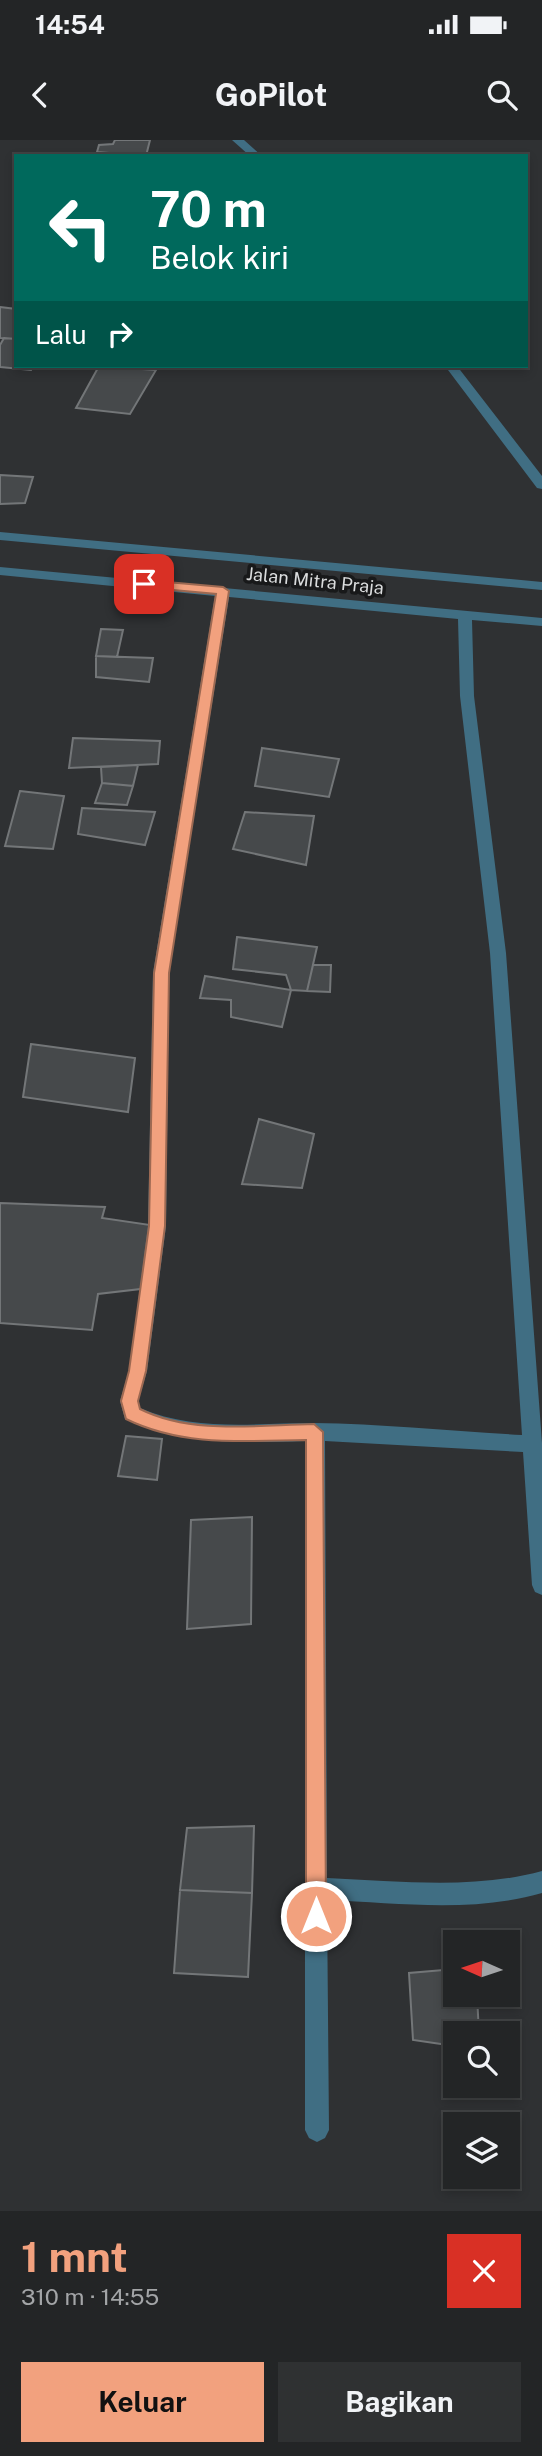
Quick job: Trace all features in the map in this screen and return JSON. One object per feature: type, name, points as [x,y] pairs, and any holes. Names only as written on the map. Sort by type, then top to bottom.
[{"type":"street","points":[[237,140],[254,154]]},
{"type":"street","points":[[453,368],[542,485]]},
{"type":"street","name":"Jalan Mitra Praja","points":[[0,536],[542,586]]},
{"type":"street","name":"Jalan Mitra Praja","points":[[0,571],[542,622]]},
{"type":"street","points":[[223,591],[162,973],[157,1226],[138,1371],[129,1401],[132,1413],[156,1425],[217,1434],[314,1432],[533,1444]]},
{"type":"street","points":[[465,615],[467,696],[498,953],[542,1585]]},
{"type":"street","points":[[314,1432],[317,2130]]},
{"type":"street","points":[[316,1889],[490,1893],[521,1890],[542,1882]]},
{"type":"building","points":[[115,140],[150,140],[146,154],[97,152],[99,145],[113,144]]},
{"type":"building","points":[[0,307],[14,309],[14,339],[0,338]]},
{"type":"building","points":[[4,338],[14,339],[14,368],[32,368],[31,370],[0,367],[0,345]]},
{"type":"building","points":[[98,368],[156,370],[130,414],[76,408]]},
{"type":"building","points":[[0,475],[33,477],[25,503],[0,504]]},
{"type":"building","points":[[101,629],[123,630],[117,657],[96,656]]},
{"type":"building","points":[[96,656],[153,658],[149,682],[96,677]]},
{"type":"building","points":[[73,738],[160,741],[158,764],[69,768]]},
{"type":"building","points":[[262,748],[339,759],[329,797],[255,786]]},
{"type":"building","points":[[138,765],[133,786],[102,783],[101,767]]},
{"type":"building","points":[[102,783],[133,786],[127,805],[95,803]]},
{"type":"building","points":[[20,791],[64,796],[53,849],[5,846]]},
{"type":"building","points":[[82,808],[155,812],[145,845],[78,834]]},
{"type":"building","points":[[245,812],[314,816],[306,865],[233,849]]},
{"type":"building","points":[[237,937],[317,947],[307,991],[291,990],[286,975],[233,969]]},
{"type":"building","points":[[313,965],[331,965],[330,992],[307,991]]},
{"type":"building","points":[[205,976],[291,990],[282,1027],[231,1017],[231,1000],[200,998]]},
{"type":"building","points":[[31,1044],[135,1058],[128,1112],[23,1097]]},
{"type":"building","points":[[259,1119],[314,1134],[302,1188],[242,1184]]},
{"type":"building","points":[[0,1203],[105,1207],[102,1218],[157,1226],[149,1288],[98,1294],[92,1330],[0,1323]]},
{"type":"building","points":[[126,1436],[162,1439],[157,1480],[118,1476]]},
{"type":"building","points":[[252,1517],[251,1624],[187,1629],[191,1520]]},
{"type":"building","points":[[254,1826],[252,1893],[180,1890],[187,1828]]},
{"type":"building","points":[[180,1890],[252,1893],[248,1977],[174,1973]]},
{"type":"building","points":[[443,1970],[443,2007],[478,2007],[478,2021],[443,2021],[443,2044],[413,2040],[409,1973]]},
{"type":"route","points":[[144,584],[223,591],[162,973],[157,1226],[138,1371],[129,1401],[132,1413],[156,1425],[217,1434],[314,1432],[316,1916]]}]
